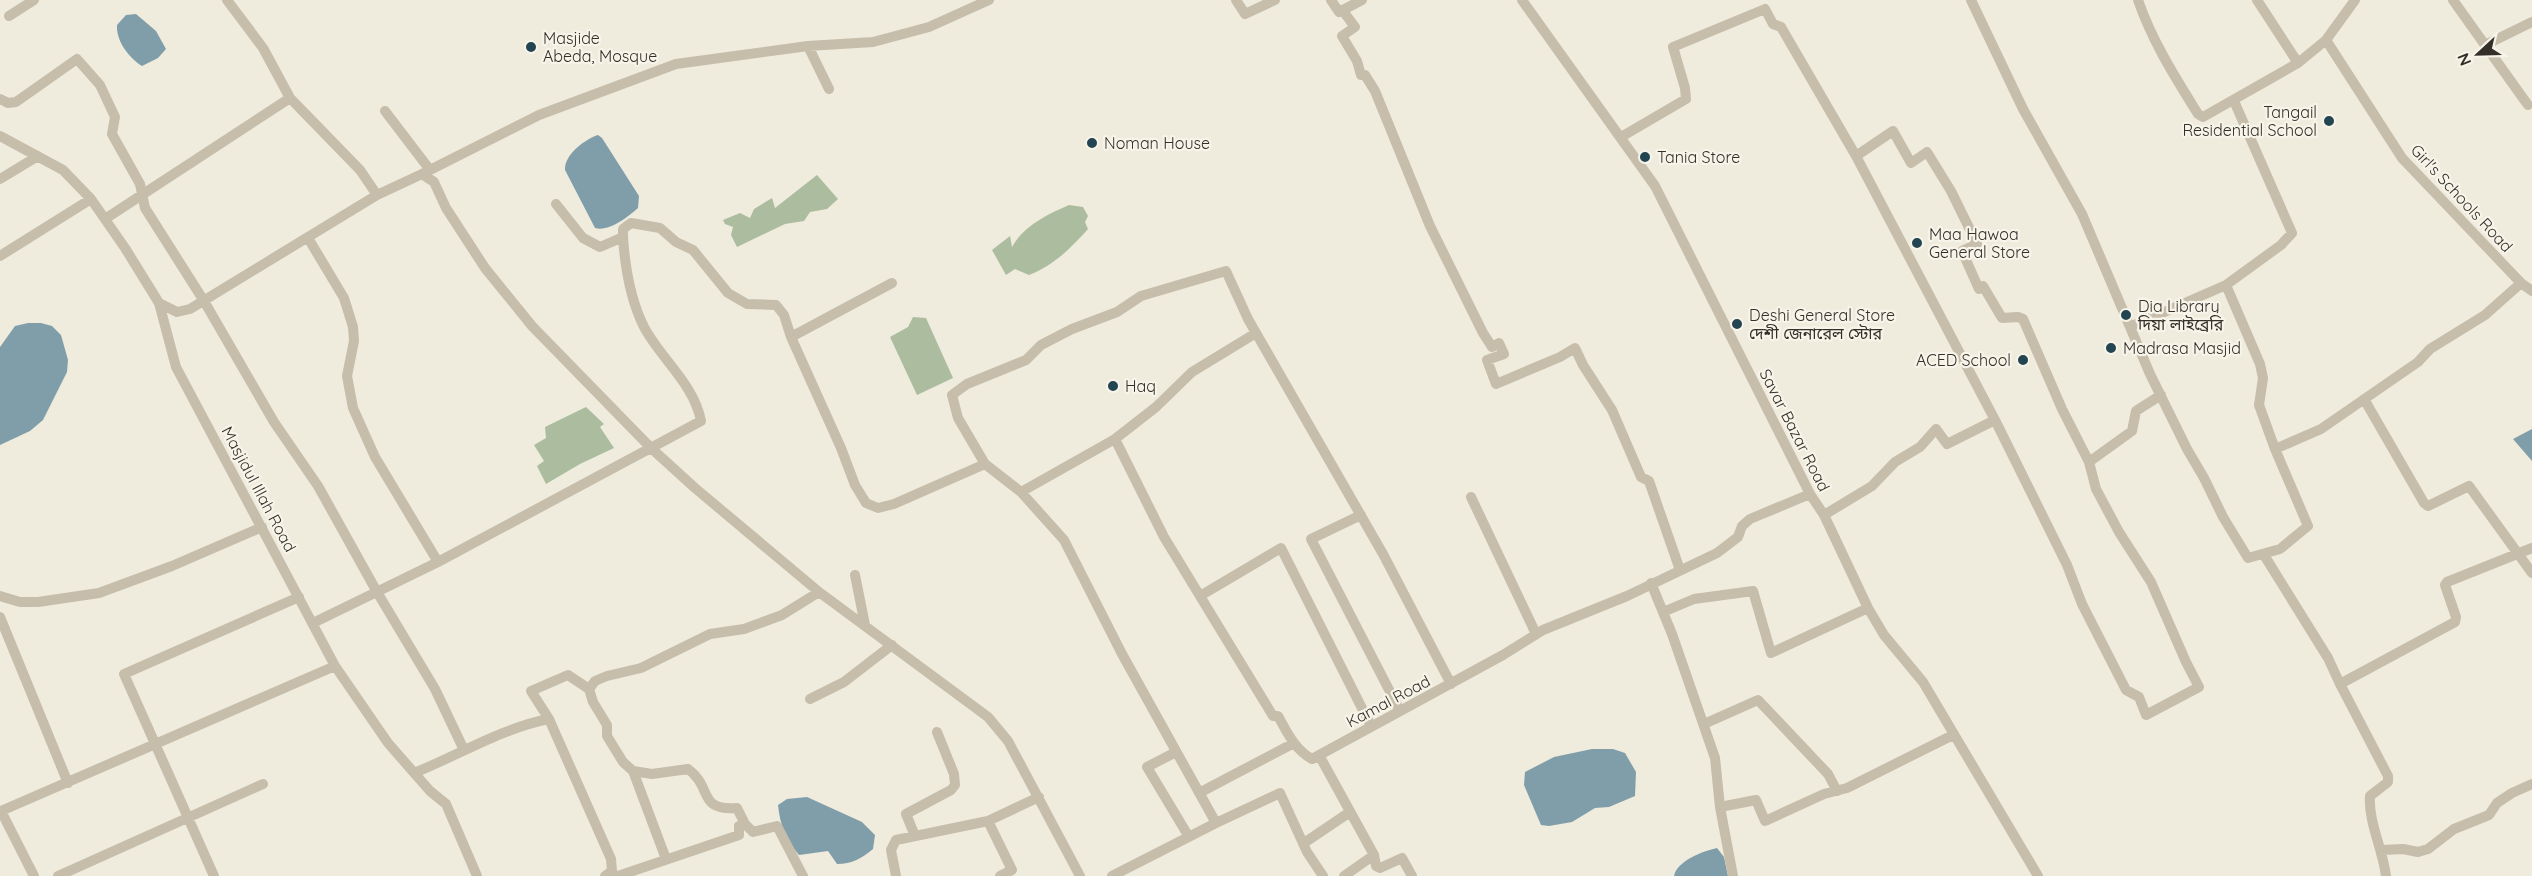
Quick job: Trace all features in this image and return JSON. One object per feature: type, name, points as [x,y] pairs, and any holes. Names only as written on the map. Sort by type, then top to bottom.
[{"type":"street","points":[[9,16],[34,0]]},
{"type":"street","points":[[227,0],[263,48],[290,98],[360,170],[377,195]]},
{"type":"street","points":[[159,303],[177,312],[190,309],[377,195],[539,115],[676,64],[808,46],[873,42],[929,27],[989,0]]},
{"type":"street","points":[[1236,0],[1245,14],[1275,0]]},
{"type":"street","points":[[1331,0],[1339,12],[1362,0]]},
{"type":"street","name":"Savar Bazar Road","points":[[1522,0],[1655,186],[1810,494],[1824,515],[1868,609],[1884,635],[1923,682],[2038,876]]},
{"type":"street","points":[[1971,0],[2024,109],[2082,214],[2130,327],[2187,449],[2248,558],[2280,549],[2308,526],[2259,405],[2263,378],[2260,364],[2226,285]]},
{"type":"street","points":[[2138,0],[2147,27],[2167,65],[2198,114],[2203,117],[2298,63],[2326,40],[2355,0]]},
{"type":"street","points":[[2258,0],[2298,63]]},
{"type":"street","points":[[2453,0],[2528,105]]},
{"type":"street","points":[[1621,137],[1686,99],[1673,47],[1765,9],[1773,24],[1781,27],[1856,156],[1995,420],[2067,565],[2082,604],[2126,690],[2139,696],[2146,715],[2199,687],[2151,582],[2119,532],[2096,489],[2089,462],[2062,409],[2023,320],[2018,317],[2002,318],[1983,286],[1979,289],[1962,251],[1977,244],[1951,191],[1927,152],[1911,163],[1893,131],[1856,156]]},
{"type":"street","points":[[1343,11],[1355,27],[1342,36],[1357,61],[1361,75],[1365,75],[1375,91],[1430,226],[1492,347],[1499,343],[1503,354],[1487,360],[1496,384],[1560,357],[1575,348],[1583,365],[1612,410],[1641,477],[1649,481],[1680,570]]},
{"type":"street","points":[[2485,45],[2532,22]]},
{"type":"street","name":"Girl's Schools Road","points":[[2326,40],[2402,158],[2521,283],[2532,291]]},
{"type":"street","points":[[808,46],[829,89]]},
{"type":"street","points":[[0,99],[8,103],[16,102],[77,59],[100,85],[114,117],[112,134],[128,160],[142,194],[145,208],[204,301],[274,422],[318,486],[377,592],[435,689],[464,750]]},
{"type":"street","points":[[105,219],[290,98]]},
{"type":"street","points":[[2130,327],[2226,285],[2281,245],[2292,233],[2234,100]]},
{"type":"street","points":[[385,111],[434,182],[446,208],[485,267],[532,326],[651,448],[695,489],[819,592],[988,717],[1008,741],[1080,876]]},
{"type":"street","name":"Masjidul Illah Road","points":[[0,136],[63,170],[91,199],[105,219],[159,303],[176,367],[336,666],[381,734],[430,791],[446,804],[477,876]]},
{"type":"street","points":[[0,179],[38,156]]},
{"type":"street","points":[[0,256],[91,199]]},
{"type":"street","points":[[556,204],[583,238],[591,243],[600,247],[623,237]]},
{"type":"street","points":[[313,623],[438,562],[701,421],[698,406],[692,394],[677,376],[641,320],[629,285],[623,237],[623,229],[631,223],[660,228],[676,242],[693,250],[728,293],[747,304],[776,305],[784,315],[791,337],[842,448],[855,486],[866,503],[878,508],[894,504],[985,464]]},
{"type":"street","points":[[308,238],[344,298],[353,327],[354,341],[347,376],[353,408],[375,457],[438,562]]},
{"type":"street","points":[[1216,823],[1064,540],[1021,492],[985,464],[958,418],[952,395],[967,384],[1026,360],[1041,345],[1072,329],[1117,312],[1141,296],[1226,271],[1256,333],[1361,515],[1451,684]]},
{"type":"street","points":[[791,337],[892,283]]},
{"type":"street","points":[[2275,449],[2321,429],[2418,362],[2430,349],[2485,315],[2521,283]]},
{"type":"street","points":[[1021,492],[1115,439],[1156,407],[1191,372],[1256,333]]},
{"type":"street","points":[[2089,462],[2132,431],[2136,411],[2161,395]]},
{"type":"street","points":[[2364,399],[2426,505],[2469,486],[2532,573]]},
{"type":"street","points":[[1824,515],[1872,486],[1896,462],[1920,447],[1936,429],[1947,444],[1995,420]]},
{"type":"street","points":[[1115,439],[1164,537],[1273,716],[1278,716],[1303,754],[1312,759],[1319,755],[1374,855],[1376,866],[1380,868],[1402,858],[1412,876]]},
{"type":"street","name":"Kamal Road","points":[[1319,755],[1451,684],[1536,634],[1627,596],[1717,553],[1738,537],[1742,526],[1750,519],[1810,494]]},
{"type":"street","points":[[1471,497],[1536,634]]},
{"type":"street","points":[[1361,515],[1311,539],[1400,711]]},
{"type":"street","points":[[0,596],[20,602],[38,602],[99,593],[172,566],[262,527]]},
{"type":"street","points":[[1200,596],[1281,548],[1371,726]]},
{"type":"street","points":[[2340,684],[2455,622],[2456,617],[2445,585],[2447,582],[2532,548]]},
{"type":"street","points":[[2264,555],[2328,658],[2388,776],[2388,782],[2370,796],[2369,803],[2369,810],[2382,850],[2386,876]]},
{"type":"street","points":[[855,575],[865,625]]},
{"type":"street","points":[[1651,583],[1715,758],[1720,807],[1733,876]]},
{"type":"street","points":[[1663,612],[1694,599],[1753,591],[1771,653],[1868,609]]},
{"type":"street","points":[[589,689],[595,681],[641,668],[710,634],[744,629],[782,615],[819,592]]},
{"type":"street","points":[[214,876],[124,674],[299,597]]},
{"type":"street","points":[[0,617],[68,783]]},
{"type":"street","points":[[810,699],[844,682],[892,645]]},
{"type":"street","points":[[34,876],[1,812],[336,666]]},
{"type":"street","points":[[605,876],[612,871],[611,860],[549,719],[531,691],[568,675],[589,689],[592,702],[607,725],[607,736],[623,762],[633,771],[666,859]]},
{"type":"street","points":[[1704,724],[1758,700],[1828,774],[1837,791]]},
{"type":"street","points":[[414,773],[464,750],[535,722],[549,719]]},
{"type":"street","points":[[915,836],[906,814],[951,790],[955,785],[954,774],[937,732]]},
{"type":"street","points":[[1720,807],[1756,800],[1766,821],[1824,794],[1847,788],[1953,735]]},
{"type":"street","points":[[1199,793],[1294,743]]},
{"type":"street","points":[[1176,752],[1147,767],[1189,837]]},
{"type":"street","points":[[633,771],[652,774],[688,769],[697,775],[712,805],[721,809],[737,808],[745,824],[753,832],[777,826],[803,876]]},
{"type":"street","points":[[58,876],[263,784]]},
{"type":"street","points":[[2382,850],[2403,849],[2418,852],[2428,849],[2454,830],[2489,815],[2497,803],[2532,784]]},
{"type":"street","points":[[1112,876],[1280,793],[1323,876]]},
{"type":"street","points":[[896,876],[891,850],[896,840],[988,821],[1039,797]]},
{"type":"street","points":[[1304,843],[1350,812]]},
{"type":"street","points":[[988,821],[1013,873],[1000,876]]},
{"type":"street","points":[[618,876],[739,835],[739,826],[745,824]]},
{"type":"street","points":[[1344,876],[1374,855]]},
{"type":"green space","points":[[817,175],[838,199],[827,209],[810,212],[804,221],[785,224],[737,247],[731,235],[733,227],[725,224],[723,220],[740,213],[750,218],[754,209],[772,198],[775,208]]},
{"type":"green space","points":[[1069,205],[1083,207],[1088,216],[1085,222],[1088,229],[1068,250],[1046,266],[1029,275],[1015,269],[1006,275],[992,250],[1010,236],[1012,247],[1029,227]]},
{"type":"green space","points":[[913,317],[926,318],[953,378],[917,395],[890,337],[908,327]]},
{"type":"green space","points":[[586,407],[604,424],[600,427],[614,448],[546,484],[537,466],[544,461],[534,445],[546,438],[545,427]]},
{"type":"water","points":[[136,14],[156,31],[166,49],[158,58],[142,66],[124,48],[117,31],[117,25],[126,15]]},
{"type":"water","points":[[598,135],[639,196],[638,208],[634,212],[618,223],[600,229],[595,228],[565,170],[568,159],[576,148]]},
{"type":"water","points":[[28,323],[52,326],[61,335],[68,360],[67,372],[43,420],[30,431],[0,445],[0,347],[15,326]]},
{"type":"water","points":[[2532,429],[2532,461],[2513,439]]},
{"type":"water","points":[[1592,749],[1613,749],[1625,753],[1636,772],[1635,796],[1609,807],[1595,808],[1572,822],[1541,825],[1524,785],[1525,772],[1554,757]]},
{"type":"water","points":[[807,797],[862,822],[875,835],[873,849],[856,860],[842,864],[837,864],[828,851],[799,855],[784,832],[778,805],[787,799]]},
{"type":"water","points":[[1717,848],[1724,857],[1728,876],[1674,876],[1685,861]]},
{"type":"place","name":"Masjide Abeda, Mosque","points":[[531,47]]},
{"type":"place","name":"Tangail Residential School","points":[[2329,121]]},
{"type":"place","name":"Noman House","points":[[1092,143]]},
{"type":"place","name":"Tania Store","points":[[1645,157]]},
{"type":"place","name":"Maa Hawoa General Store","points":[[1917,243]]},
{"type":"place","name":"Dia Library দিয়া লাইব্রেরি","points":[[2126,315]]},
{"type":"place","name":"Deshi General Store দেশী জেনারেল স্টোর","points":[[1737,324]]},
{"type":"place","name":"Madrasa Masjid","points":[[2111,348]]},
{"type":"place","name":"ACED School","points":[[2023,360]]},
{"type":"place","name":"Haq","points":[[1113,386]]}]
